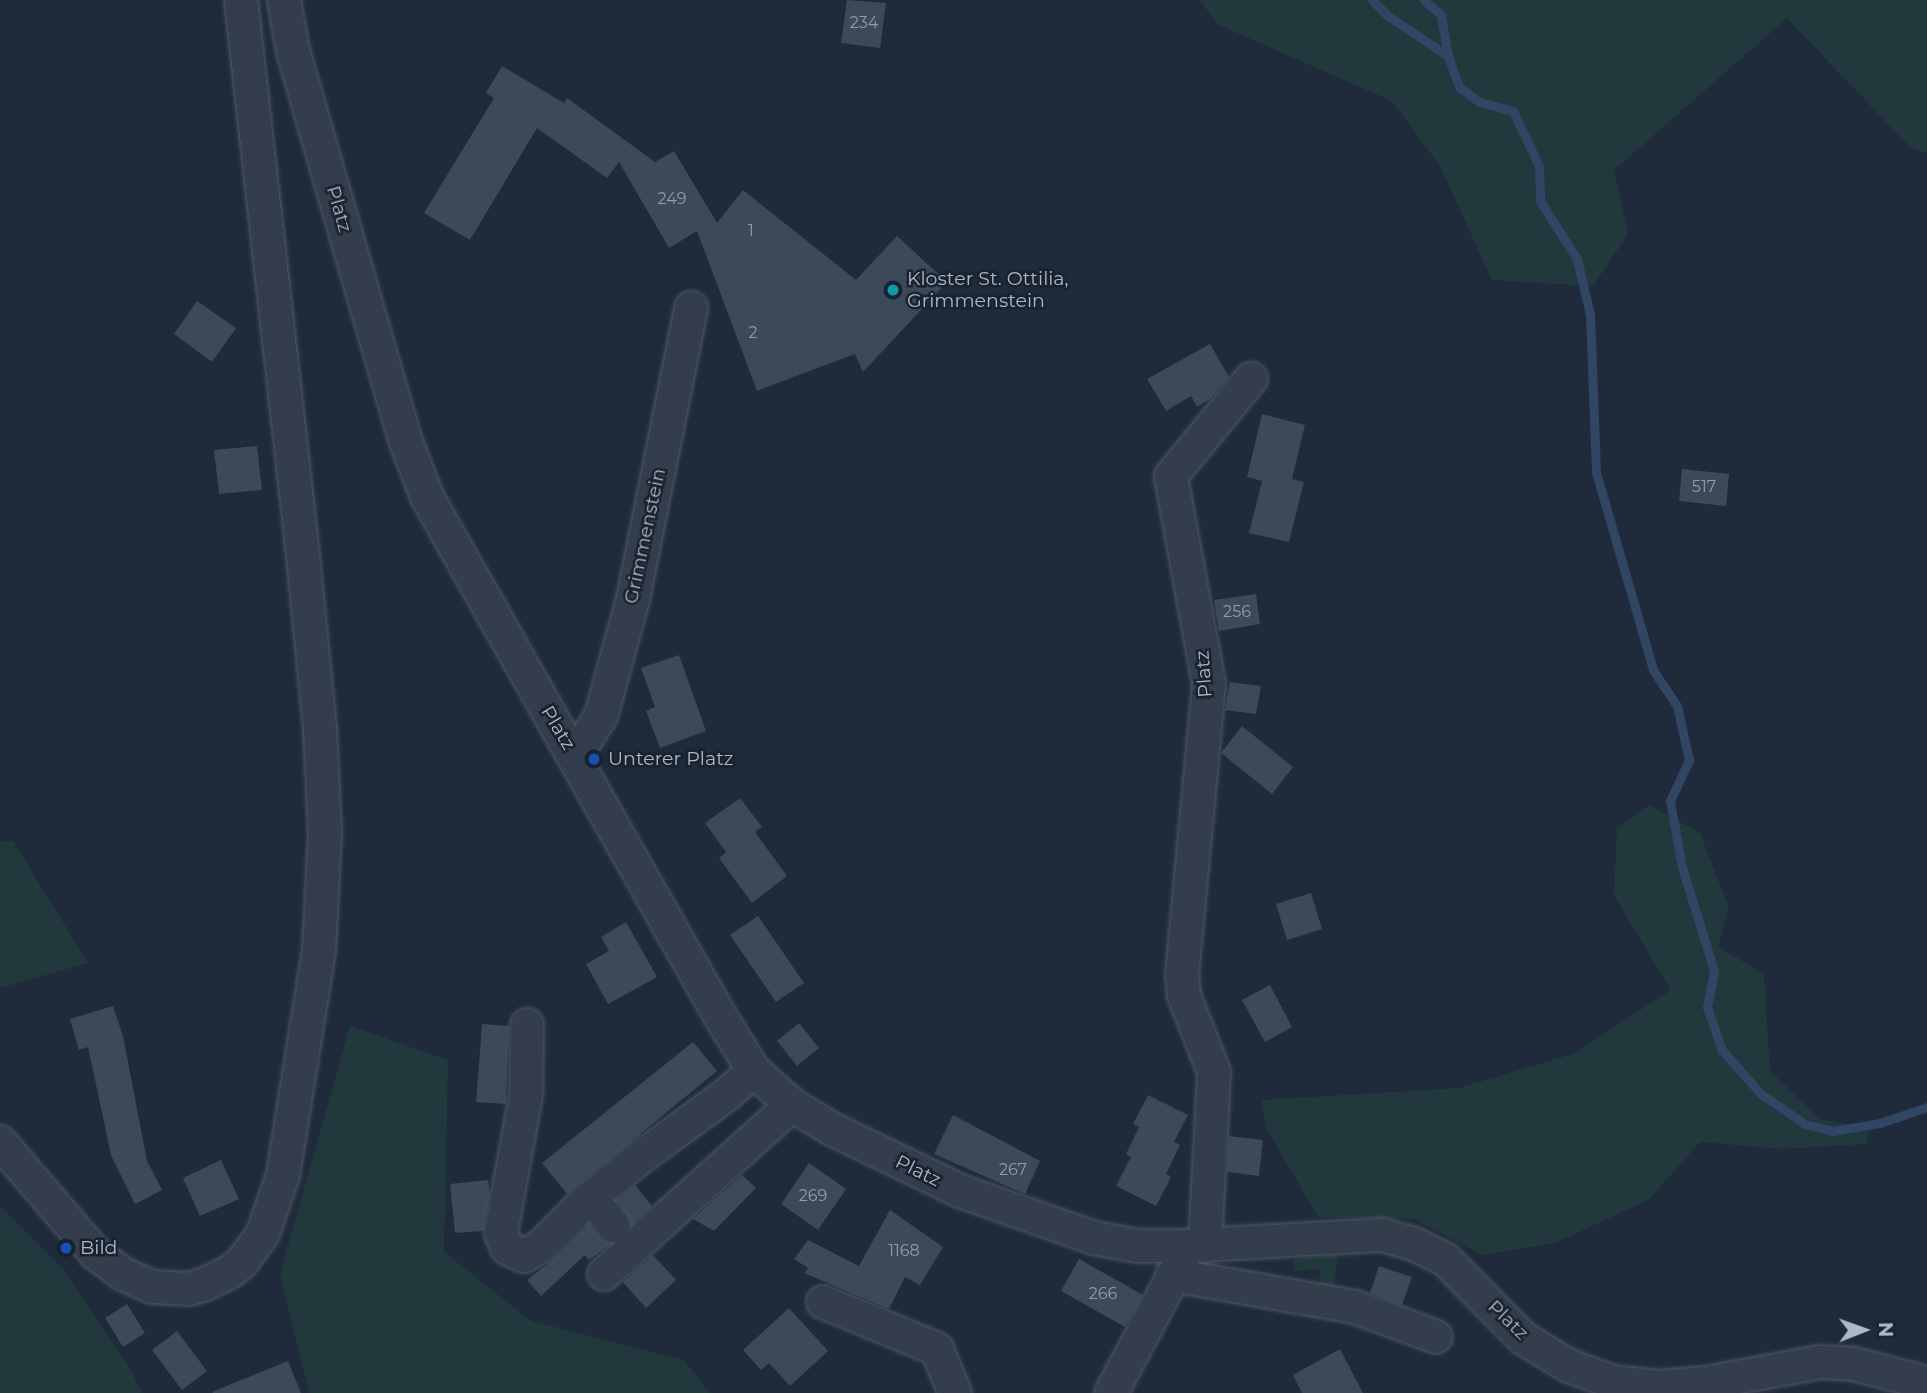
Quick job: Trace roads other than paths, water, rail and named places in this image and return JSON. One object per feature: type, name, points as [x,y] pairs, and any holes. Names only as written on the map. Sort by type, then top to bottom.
[{"type":"street","points":[[0,1142],[95,1253],[123,1274],[152,1287],[188,1289],[217,1280],[249,1254],[263,1233],[283,1175],[319,951],[325,834],[320,729],[241,0]]},
{"type":"street","name":"Platz","points":[[284,0],[293,51],[405,442],[427,496],[472,580],[754,1071],[792,1105],[832,1129],[960,1191],[1042,1222],[1094,1238],[1187,1256],[1383,1235],[1414,1244],[1445,1259],[1523,1338],[1569,1366],[1613,1382],[1658,1387],[1706,1383],[1820,1362],[1854,1364],[1927,1383]]},
{"type":"street","name":"Grimmenstein","points":[[573,753],[582,746],[601,716],[629,612],[691,308]]},
{"type":"street","name":"Platz","points":[[1111,1393],[1187,1256],[1213,1072],[1184,996],[1182,975],[1209,684],[1171,475],[1251,379]]},
{"type":"street","points":[[527,1025],[526,1095],[501,1233],[507,1248],[524,1256],[541,1246],[591,1198],[754,1071]]},
{"type":"street","points":[[604,1274],[792,1105]]},
{"type":"street","points":[[591,1198],[614,1226]]},
{"type":"street","points":[[1187,1256],[1355,1307],[1436,1337]]},
{"type":"street","points":[[823,1302],[937,1349],[955,1393]]},
{"type":"waterway","points":[[1372,0],[1388,16],[1448,56],[1459,87],[1480,102],[1513,111],[1539,166],[1540,201],[1577,259],[1590,315],[1596,472],[1653,670],[1677,706],[1689,760],[1670,801],[1682,867],[1714,971],[1707,1007],[1722,1050],[1761,1094],[1805,1124],[1833,1131],[1880,1123],[1927,1107]]},
{"type":"waterway","points":[[1424,0],[1441,15],[1448,56]]},
{"type":"place","name":"Kloster St. Ottilia, Grimmenstein","points":[[893,290]]},
{"type":"place","name":"Unterer Platz","points":[[594,759]]},
{"type":"place","name":"Bild","points":[[66,1248]]}]
